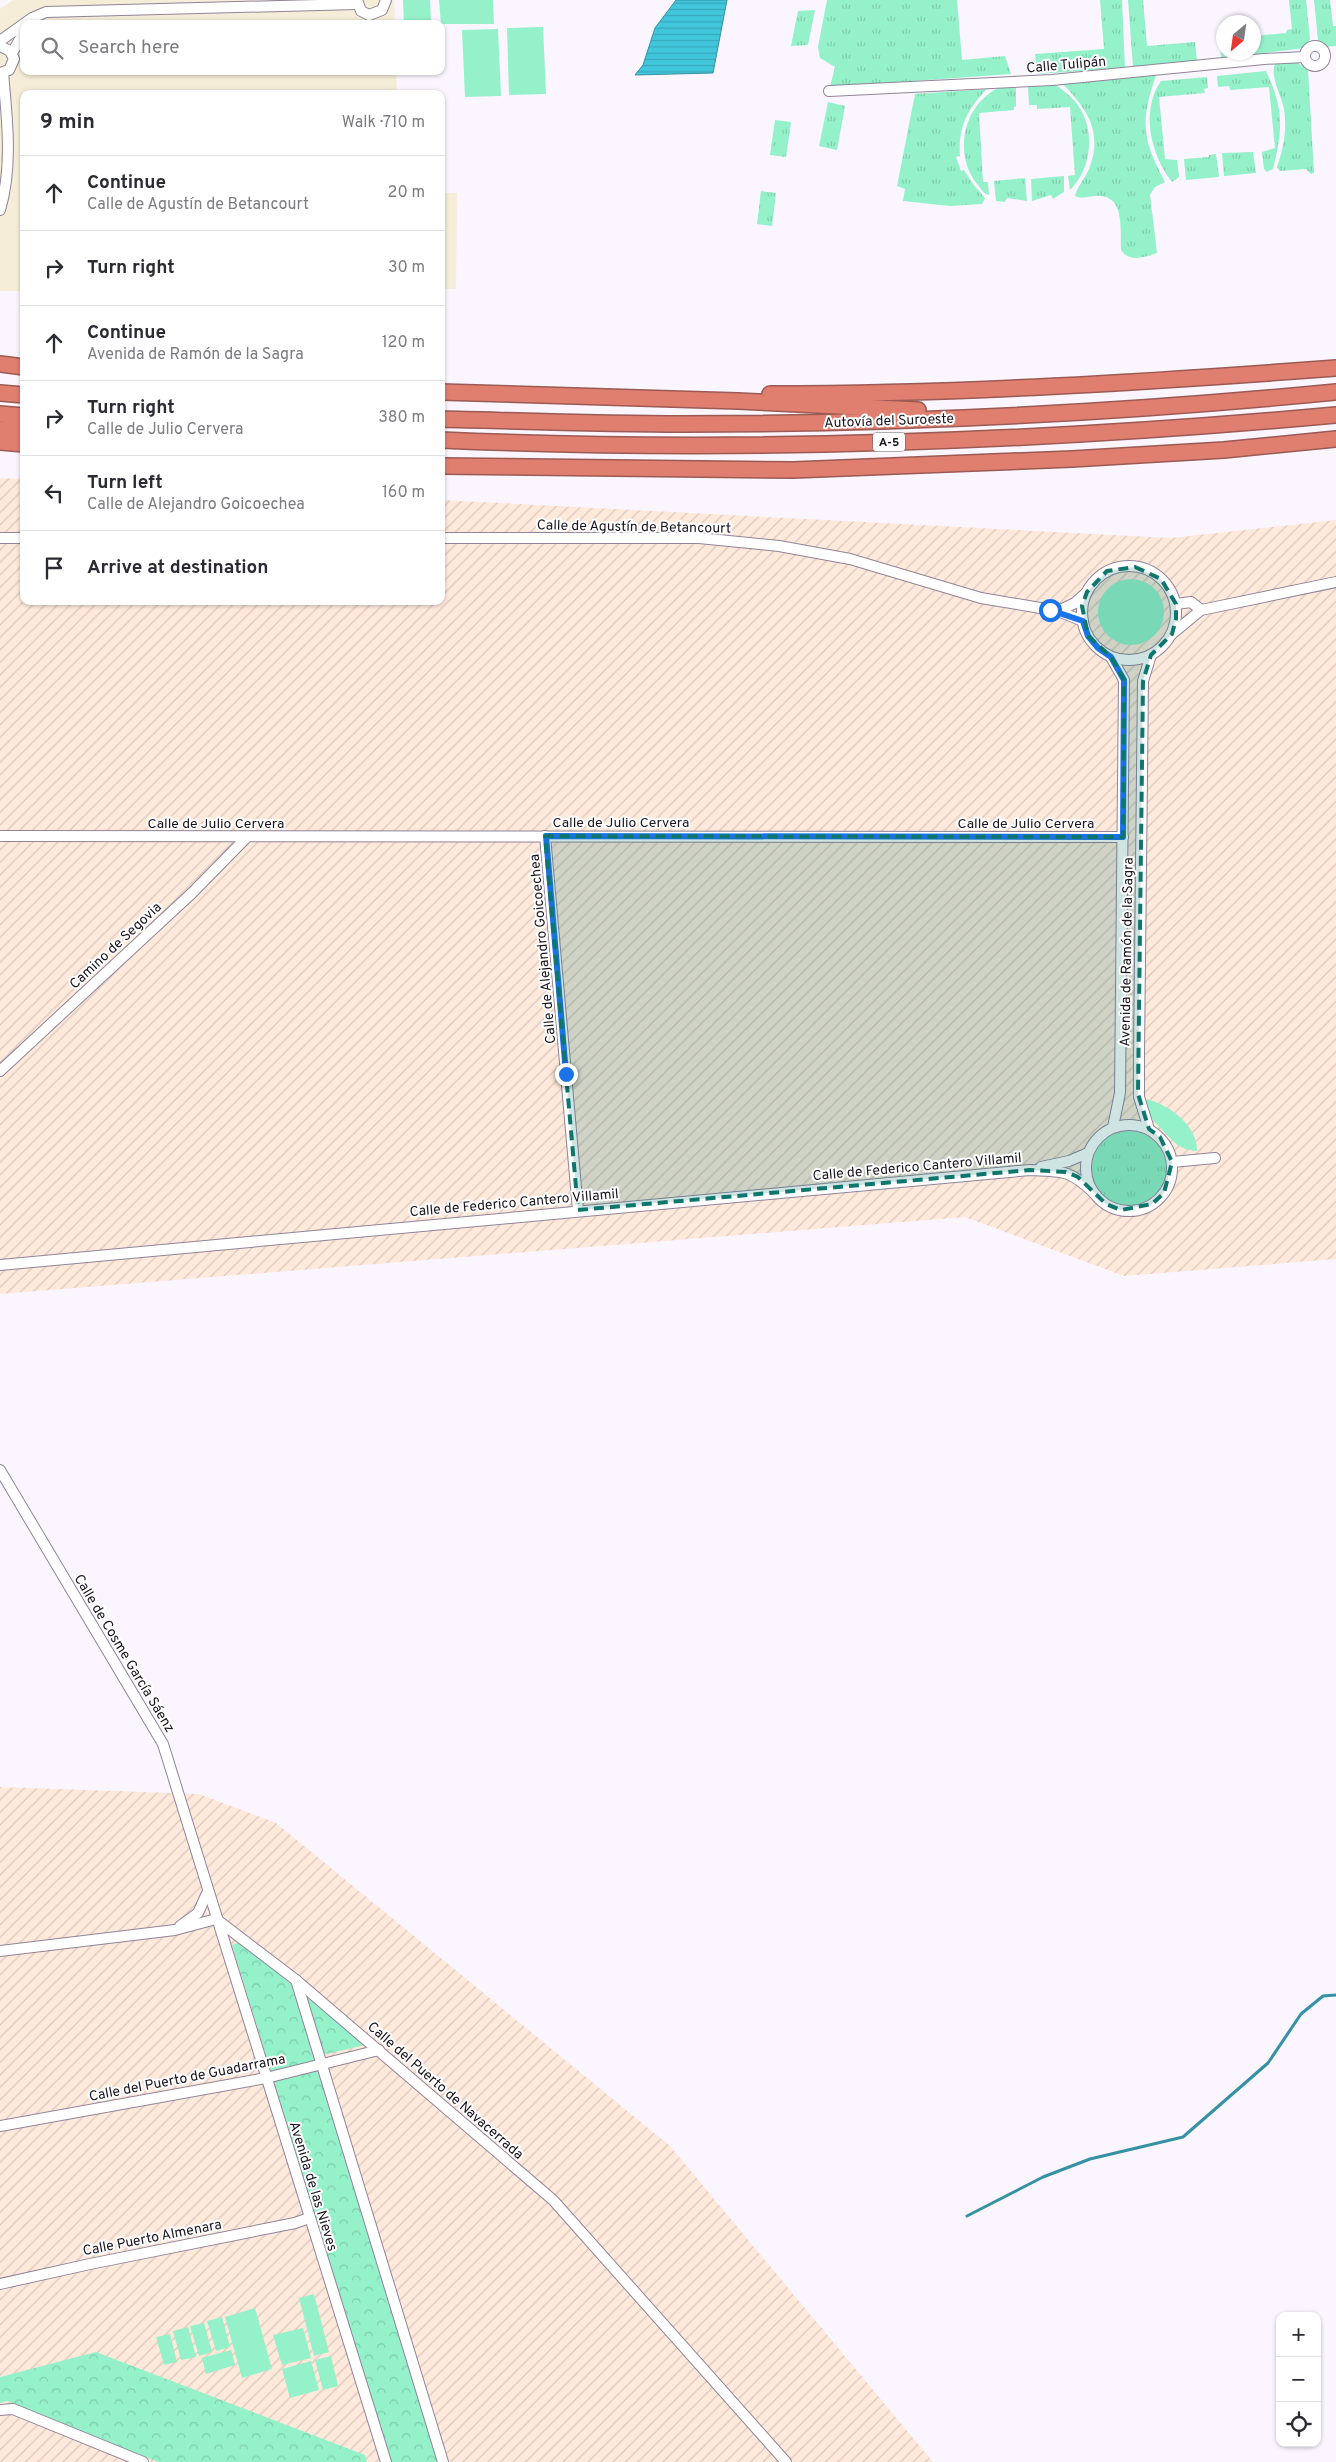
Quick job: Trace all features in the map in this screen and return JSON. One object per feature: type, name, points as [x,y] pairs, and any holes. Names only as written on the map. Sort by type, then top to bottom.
[{"type":"highway","points":[[0,364],[20,366]]},
{"type":"highway","points":[[627,398],[708,394],[843,394],[1155,381],[1336,368]]},
{"type":"highway","points":[[445,392],[909,410],[1139,402],[1176,406]]},
{"type":"highway","name":"Autovía del Suroeste","points":[[445,419],[684,424],[850,422],[1029,415],[1176,406],[1336,392]]},
{"type":"highway","points":[[0,393],[20,395]]},
{"type":"highway","points":[[0,414],[20,416]]},
{"type":"highway","name":"Autovía del Suroeste","points":[[445,440],[703,444],[1009,439],[1225,425],[1336,415]]},
{"type":"highway","points":[[0,429],[20,429]]},
{"type":"highway","points":[[445,466],[793,470],[1072,459],[1224,450],[1336,440]]},
{"type":"highway","points":[[0,442],[20,444]]},
{"type":"street","points":[[29,20],[46,12],[357,2],[365,14],[374,15],[382,10],[386,0]]},
{"type":"street","points":[[37,20],[46,12]]},
{"type":"street","points":[[0,42],[20,27]]},
{"type":"street","points":[[0,210],[7,162],[2,73],[12,65],[12,53],[20,39]]},
{"type":"street","points":[[0,46],[5,47],[12,53]]},
{"type":"street","name":"Calle Tulipán","points":[[829,91],[1052,80],[1264,59],[1305,57],[1306,51],[1311,47],[1318,46],[1324,53],[1336,51]]},
{"type":"street","points":[[0,538],[20,538]]},
{"type":"street","name":"Calle de Agustín de Betancourt","points":[[445,538],[699,538],[779,546],[850,559],[981,598],[1058,611],[1083,621]]},
{"type":"street","points":[[1058,611],[1075,603],[1087,592],[1095,580],[1107,572],[1121,567],[1135,566],[1149,571],[1161,579],[1170,590],[1176,604],[1176,619],[1172,634]]},
{"type":"street","points":[[1087,592],[1082,606],[1083,621],[1088,636],[1098,648],[1111,657],[1131,660],[1152,655],[1164,646],[1172,634],[1201,610],[1336,582]]},
{"type":"street","points":[[1176,604],[1192,602],[1201,610]]},
{"type":"street","name":"Avenida de Ramón de la Sagra","points":[[1149,1129],[1139,1097],[1138,1053],[1143,681],[1152,655]]},
{"type":"street","name":"Avenida de Ramón de la Sagra","points":[[1111,657],[1124,680],[1120,1093],[1113,1127]]},
{"type":"street","name":"Calle de Julio Cervera","points":[[0,836],[1123,837]]},
{"type":"street","name":"Calle de Alejandro Goicoechea","points":[[546,836],[578,1210]]},
{"type":"street","name":"Camino de Segovia","points":[[0,1071],[192,893],[247,837]]},
{"type":"street","points":[[1137,1125],[1149,1129],[1160,1138],[1168,1149],[1172,1162],[1171,1178],[1164,1193],[1152,1204],[1137,1210],[1121,1210],[1106,1204],[1094,1193],[1087,1181],[1085,1167],[1088,1154],[1098,1138],[1113,1127],[1137,1125]]},
{"type":"street","name":"Calle de Federico Cantero Villamil","points":[[0,1265],[578,1210],[1030,1170],[1069,1161],[1088,1154]]},
{"type":"street","points":[[1172,1162],[1215,1158]]},
{"type":"street","name":"Calle de Federico Cantero Villamil","points":[[1030,1170],[1066,1172],[1078,1178],[1094,1193]]},
{"type":"street","name":"Calle de Cosme García Sáenz","points":[[0,1470],[163,1744],[216,1919]]},
{"type":"street","points":[[175,1930],[198,1913],[208,1891]]},
{"type":"street","points":[[0,1951],[175,1930],[216,1919]]},
{"type":"street","name":"Calle del Puerto de Navacerrada","points":[[216,1919],[296,1980],[553,2200],[786,2462]]},
{"type":"street","name":"Avenida de las Nieves","points":[[216,1919],[386,2462]]},
{"type":"street","points":[[296,1980],[443,2462]]},
{"type":"street","name":"Calle del Puerto de Guadarrama","points":[[0,2126],[266,2078],[378,2050]]},
{"type":"street","name":"Calle Puerto Almenara","points":[[0,2284],[295,2223],[309,2218]]},
{"type":"street","points":[[0,2410],[13,2409],[143,2462]]},
{"type":"highlighted area","points":[[1135,567],[1161,579],[1176,604],[1176,619],[1172,634],[1151,655],[1143,681],[1138,1094],[1149,1129],[1160,1137],[1172,1162],[1164,1193],[1152,1204],[1121,1210],[1106,1204],[1078,1177],[1066,1172],[1030,1170],[578,1210],[545,836],[1123,837],[1124,680],[1111,657],[1088,636],[1082,606],[1087,592],[1107,571]]},
{"type":"shaded area","points":[[13,0],[394,0],[395,20],[20,20],[20,75],[396,75],[397,90],[20,90],[20,291],[0,291],[0,9]]},
{"type":"shaded area","points":[[445,193],[457,193],[456,289],[445,289]]},
{"type":"shaded area","points":[[0,478],[20,479],[20,605],[445,605],[445,500],[1171,538],[1336,520],[1336,1259],[1124,1276],[965,1217],[0,1294]]},
{"type":"shaded area","points":[[0,1787],[199,1794],[276,1823],[670,2146],[933,2462],[0,2462]]},
{"type":"green space","points":[[403,0],[430,0],[431,20],[404,20]]},
{"type":"green space","points":[[439,0],[493,0],[494,24],[445,24],[445,20],[441,20]]},
{"type":"green space","points":[[827,0],[957,0],[962,60],[1005,56],[1011,74],[830,87],[835,67],[820,58],[818,47]]},
{"type":"green space","points":[[1100,0],[1122,0],[1125,68],[1037,74],[1035,54],[1104,49]]},
{"type":"green space","points":[[1128,0],[1143,0],[1147,46],[1195,42],[1197,61],[1133,67]]},
{"type":"green space","points":[[1289,0],[1306,0],[1310,39],[1305,48],[1261,53],[1261,35],[1286,33],[1287,30],[1292,29]]},
{"type":"green space","points":[[1314,0],[1330,0],[1333,26],[1336,26],[1336,46],[1325,47],[1318,40]]},
{"type":"green space","points":[[815,10],[808,45],[791,46],[798,11]]},
{"type":"green space","points":[[543,27],[546,94],[509,95],[507,28]]},
{"type":"green space","points":[[498,29],[501,96],[465,97],[462,30]]},
{"type":"green space","points":[[1275,63],[1298,63],[1308,70],[1314,173],[1311,174],[1306,169],[1280,171],[1277,167],[1283,145],[1285,123],[1283,103],[1274,75]]},
{"type":"green space","points":[[1266,71],[1276,97],[1280,119],[1279,142],[1273,169],[1267,172],[1264,169],[1262,152],[1275,148],[1269,87],[1230,90],[1229,86],[1218,87],[1217,76]]},
{"type":"green space","points":[[1156,75],[1147,106],[1146,130],[1157,167],[1165,182],[1155,187],[1150,195],[1157,253],[1133,258],[1128,257],[1121,250],[1120,218],[1115,203],[1109,198],[1102,196],[1081,198],[1075,196],[1089,169],[1093,155],[1093,132],[1085,111],[1061,82]]},
{"type":"green space","points":[[1207,77],[1208,88],[1204,89],[1205,93],[1159,97],[1165,159],[1177,160],[1179,177],[1172,182],[1158,159],[1151,133],[1151,106],[1155,93],[1161,81]]},
{"type":"green space","points":[[1054,84],[1077,104],[1087,125],[1089,137],[1087,160],[1083,171],[1070,190],[1068,176],[1075,175],[1070,107],[1037,109],[1037,105],[1029,105],[1028,86]]},
{"type":"green space","points":[[999,88],[1016,88],[1016,106],[1014,110],[979,113],[983,182],[988,182],[989,195],[978,185],[971,175],[967,164],[964,152],[966,129],[976,107],[988,94]]},
{"type":"green space","points":[[987,89],[974,104],[965,120],[962,128],[960,156],[956,157],[961,171],[964,170],[985,198],[982,204],[950,206],[903,201],[905,189],[897,186],[915,94]]},
{"type":"green space","points":[[828,102],[845,106],[837,150],[819,146]]},
{"type":"green space","points":[[775,120],[791,122],[786,157],[770,155]]},
{"type":"green space","points":[[1253,152],[1256,173],[1224,176],[1222,153]]},
{"type":"green space","points":[[1216,154],[1219,177],[1186,180],[1184,159],[1209,157],[1209,155]]},
{"type":"green space","points":[[1064,176],[1064,192],[1053,199],[1051,195],[1032,201],[1031,179]]},
{"type":"green space","points":[[1025,178],[1027,201],[1007,198],[1005,202],[996,201],[994,181]]},
{"type":"green space","points":[[761,191],[776,193],[772,226],[757,224]]},
{"type":"green space","points":[[1131,579],[1144,582],[1154,589],[1161,599],[1164,612],[1161,625],[1154,635],[1144,642],[1131,645],[1118,642],[1108,635],[1101,625],[1098,612],[1101,599],[1108,589],[1118,582]]},
{"type":"green space","points":[[1145,1099],[1163,1105],[1187,1124],[1196,1141],[1197,1151],[1178,1145],[1164,1132],[1151,1117],[1147,1110]]},
{"type":"green space","points":[[1129,1131],[1143,1134],[1155,1142],[1163,1154],[1166,1168],[1163,1182],[1155,1194],[1143,1202],[1129,1205],[1115,1202],[1103,1194],[1095,1182],[1092,1168],[1095,1154],[1103,1142],[1115,1134]]},
{"type":"green space","points":[[240,1942],[365,2045],[314,2057],[438,2462],[391,2462],[232,1945]]},
{"type":"green space","points":[[314,2294],[329,2352],[314,2356],[299,2298]]},
{"type":"green space","points":[[255,2308],[272,2369],[242,2378],[225,2317]]},
{"type":"green space","points":[[222,2317],[230,2347],[216,2351],[207,2321]]},
{"type":"green space","points":[[204,2323],[212,2352],[199,2356],[190,2326]]},
{"type":"green space","points":[[188,2327],[196,2357],[181,2360],[173,2331]]},
{"type":"green space","points":[[303,2328],[311,2358],[282,2365],[273,2335]]},
{"type":"green space","points":[[170,2334],[177,2362],[164,2365],[156,2337]]},
{"type":"green space","points":[[231,2350],[235,2365],[206,2374],[202,2358]]},
{"type":"green space","points":[[96,2352],[365,2455],[367,2462],[158,2462],[7,2401],[0,2403],[0,2377]]},
{"type":"green space","points":[[331,2356],[338,2386],[323,2390],[315,2360]]},
{"type":"green space","points":[[311,2361],[319,2390],[290,2398],[282,2369]]},
{"type":"water","points":[[676,0],[727,0],[713,73],[635,75],[643,65],[655,28]]},
{"type":"waterway","points":[[967,2216],[1043,2177],[1090,2159],[1183,2137],[1268,2063],[1301,2014],[1323,1996],[1336,1995]]},
{"type":"route","points":[[566,1074],[546,836],[1123,837],[1124,680],[1111,657],[1098,648],[1088,636],[1083,621],[1058,611],[1050,610]]}]
